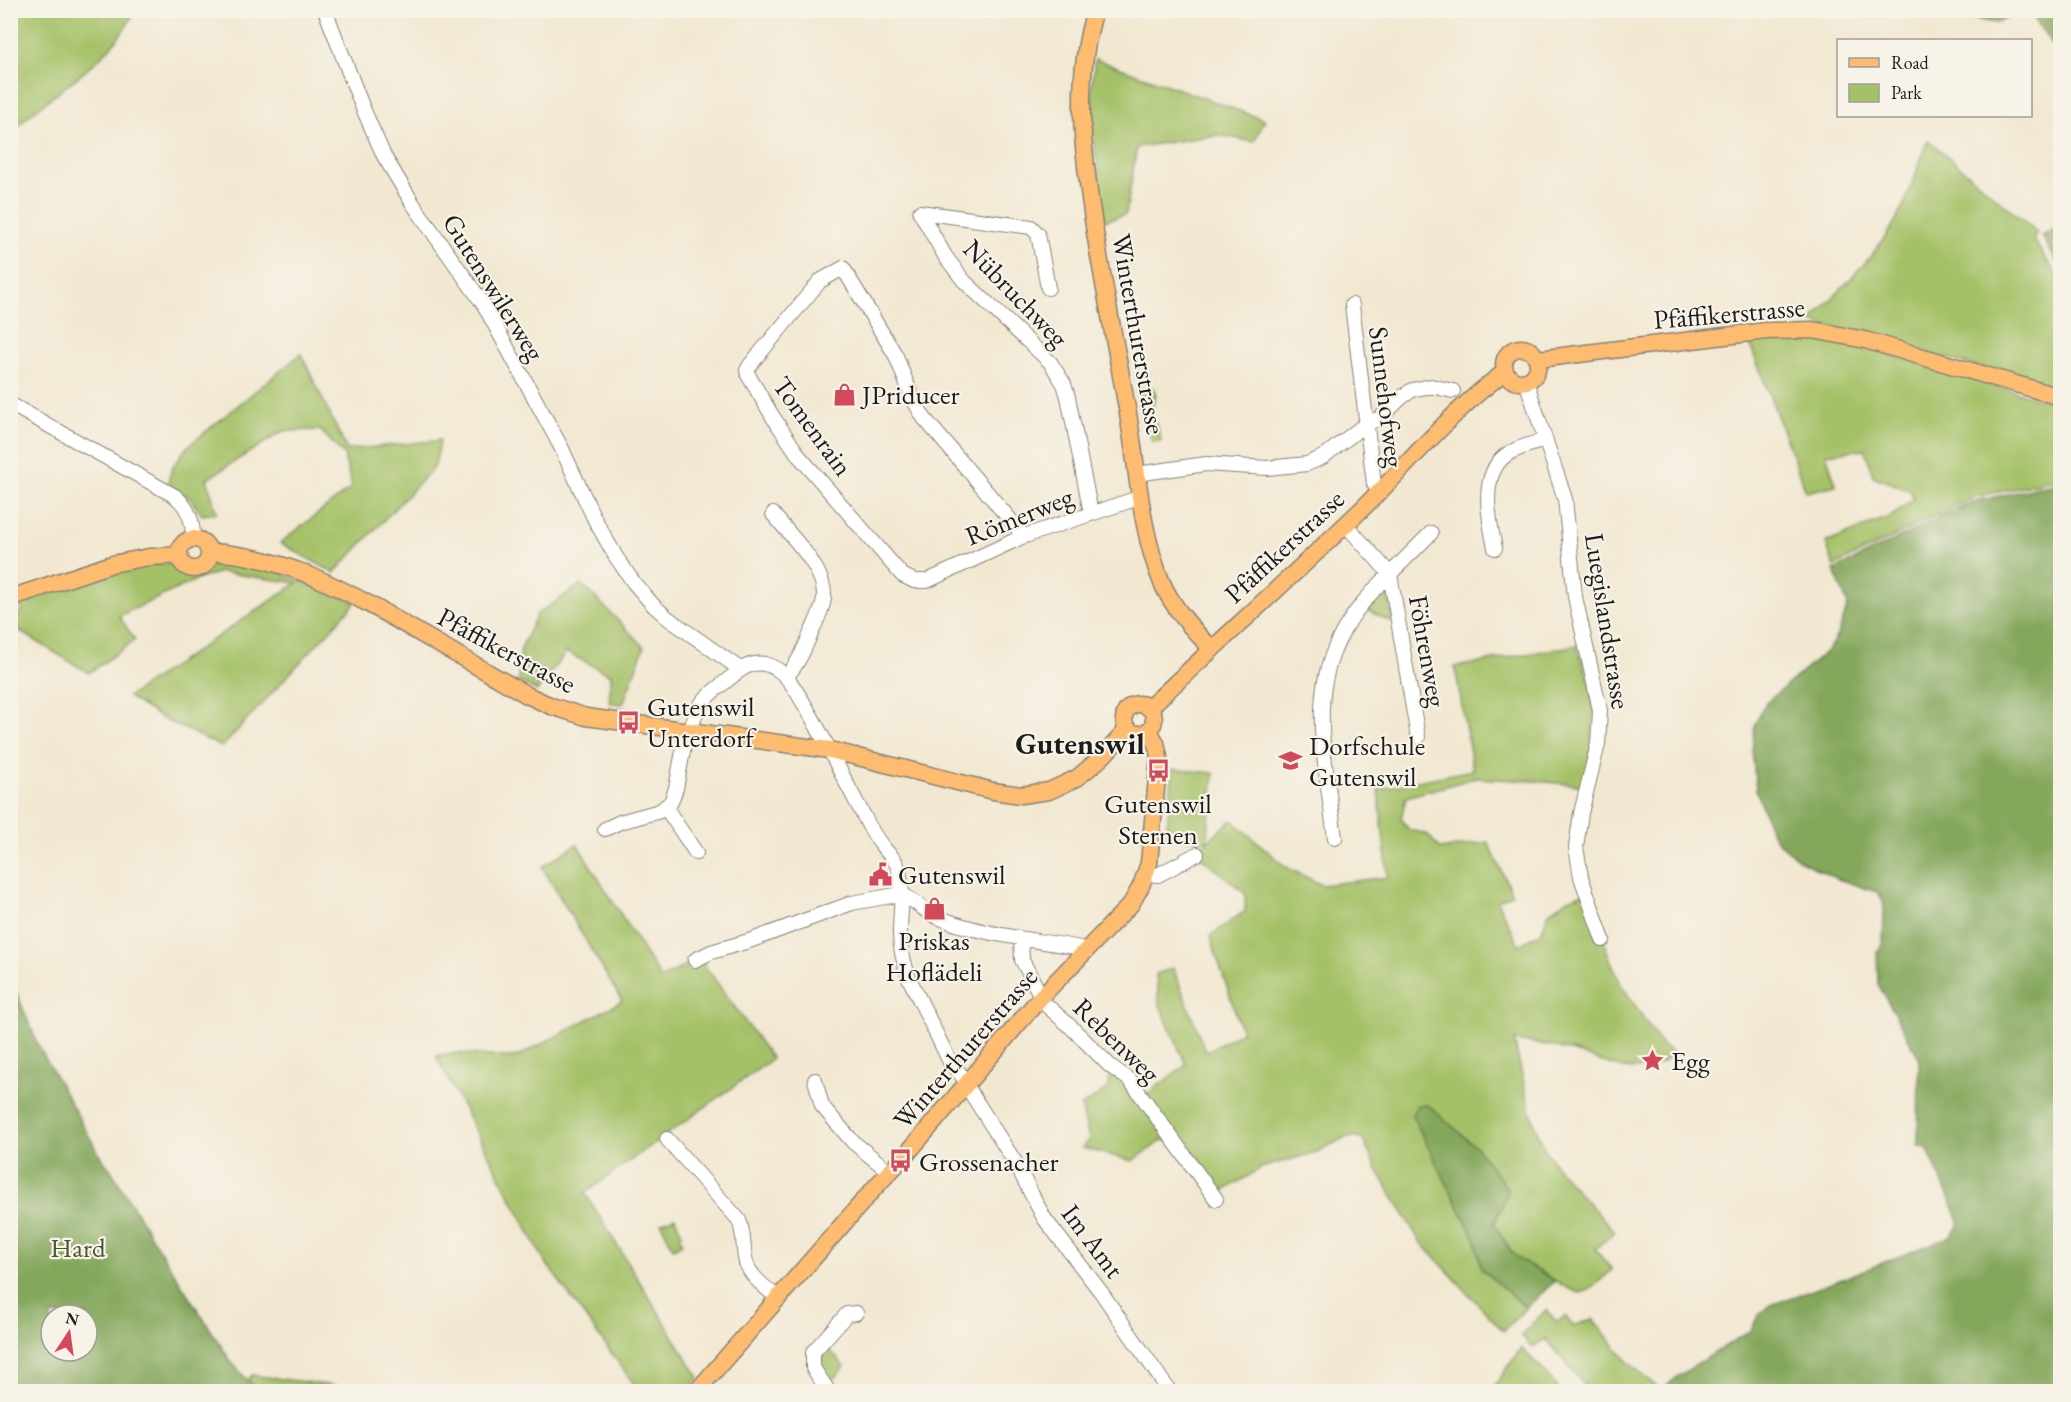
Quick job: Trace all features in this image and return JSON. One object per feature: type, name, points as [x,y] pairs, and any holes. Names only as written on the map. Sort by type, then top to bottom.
[{"type":"main road","name":"Winterthurerstrasse","points":[[1095,10],[1082,72],[1082,133],[1098,248],[1132,433],[1148,536],[1162,582],[1177,610],[1211,648]]},
{"type":"main road","name":"Pfäffikerstrasse","points":[[1149,708],[1346,525],[1459,411],[1505,372],[1504,359],[1514,349],[1521,347],[1529,349],[1538,359],[1766,331],[1813,330],[1865,340],[2061,397]]},
{"type":"main road","points":[[1505,372],[1518,382],[1526,381],[1536,373],[1538,359]]},
{"type":"main road","points":[[193,539],[202,541],[209,552],[205,564],[194,568],[183,563],[180,555],[184,543],[193,539]]},
{"type":"main road","name":"Pfäffikerstrasse","points":[[209,552],[252,556],[334,585],[527,695],[551,706],[606,721],[830,750],[993,791],[1022,795],[1049,791],[1077,778],[1101,758],[1128,729]]},
{"type":"main road","points":[[10,598],[112,564],[149,557],[180,555]]},
{"type":"main road","points":[[1139,704],[1149,708],[1153,719],[1149,729],[1141,733],[1128,729],[1124,719],[1128,708],[1139,704]]},
{"type":"main road","name":"Winterthurerstrasse","points":[[704,1388],[778,1298],[966,1084],[1040,994],[1080,949],[1131,904],[1146,874],[1151,847],[1159,757],[1156,743],[1149,729]]},
{"type":"street","name":"Gutenswilerweg","points":[[325,10],[384,156],[413,204],[484,305],[561,447],[604,538],[634,583],[654,606],[741,669]]},
{"type":"street","name":"Nübruchweg","points":[[1048,288],[1038,234],[1031,227],[920,212],[945,256],[959,275],[1050,362],[1058,373],[1068,397],[1091,513]]},
{"type":"street","name":"Tomenrain","points":[[916,582],[902,575],[800,456],[748,375],[747,370],[750,365],[820,281],[843,268],[896,356],[912,397],[924,418],[1022,537]]},
{"type":"street","name":"Sunnehofweg","points":[[1352,306],[1374,483],[1380,492]]},
{"type":"street","name":"Luegislandstrasse","points":[[1526,381],[1565,499],[1575,597],[1600,710],[1598,744],[1581,813],[1576,847],[1581,877],[1603,940]]},
{"type":"street","points":[[1137,474],[1206,464],[1267,468],[1301,465],[1323,457],[1367,423],[1379,419],[1402,397],[1418,387],[1431,386],[1452,391]]},
{"type":"street","points":[[10,404],[175,496],[187,508],[193,539]]},
{"type":"street","points":[[1495,548],[1489,511],[1492,474],[1496,466],[1508,454],[1545,440]]},
{"type":"street","name":"Römerweg","points":[[916,582],[927,580],[1022,537],[1141,497]]},
{"type":"street","points":[[605,829],[666,808],[671,802],[689,730],[699,705],[750,663],[762,663],[773,667],[786,677],[798,663],[821,610],[824,590],[815,567],[773,514]]},
{"type":"street","points":[[1346,525],[1390,574]]},
{"type":"street","points":[[1335,838],[1321,721],[1324,681],[1336,642],[1364,600],[1431,533]]},
{"type":"street","name":"Föhrenweg","points":[[1390,574],[1418,737]]},
{"type":"street","name":"Im Amt","points":[[786,677],[830,750],[864,817],[897,865],[901,879],[900,936],[909,978],[950,1062],[963,1077],[1015,1162],[1044,1218],[1101,1292],[1170,1392]]},
{"type":"street","points":[[666,808],[696,853]]},
{"type":"street","points":[[1146,874],[1158,875],[1197,854]]},
{"type":"street","points":[[695,960],[721,948],[752,940],[852,903],[901,894],[915,900],[927,912],[939,918],[982,931],[1080,949]]},
{"type":"street","name":"Rebenweg","points":[[1021,939],[1022,960],[1045,1004],[1092,1050],[1130,1080],[1216,1199]]},
{"type":"street","points":[[815,1080],[822,1106],[853,1142],[890,1172]]},
{"type":"street","points":[[667,1139],[739,1220],[744,1236],[747,1266],[758,1280],[778,1298]]},
{"type":"street","points":[[829,1392],[813,1368],[813,1352],[847,1314],[856,1313]]},
{"type":"green space","points":[[11,10],[125,11],[132,17],[121,35],[107,51],[11,132]]},
{"type":"green space","points":[[1958,10],[2024,11],[1996,23],[1960,16]]},
{"type":"green space","points":[[2029,11],[2060,11],[2060,56]]},
{"type":"green space","points":[[1095,59],[1265,120],[1254,142],[1218,135],[1137,147],[1126,214],[1105,221],[1093,138],[1091,91]]},
{"type":"green space","points":[[1928,140],[2037,232],[2033,239],[2060,280],[2060,389],[1812,322],[1866,262],[1892,227],[1908,195]]},
{"type":"green space","points":[[2060,226],[2060,268],[2042,236]]},
{"type":"green space","points":[[1802,335],[1838,339],[2060,405],[2060,479],[1974,497],[1834,566],[1826,543],[1893,515],[1913,499],[1911,491],[1873,476],[1865,449],[1826,454],[1836,485],[1806,492],[1750,344],[1753,339]]},
{"type":"green space","points":[[301,354],[347,450],[440,440],[435,466],[334,573],[280,543],[352,487],[344,455],[320,430],[283,431],[207,479],[217,513],[202,515],[189,497],[167,485],[173,466],[187,447]]},
{"type":"green space","points":[[1153,388],[1156,396],[1152,408],[1161,441],[1152,442],[1140,407],[1138,390]]},
{"type":"green space","points":[[2060,483],[2060,1391],[1662,1391],[1675,1378],[1751,1330],[1758,1316],[1771,1305],[1951,1236],[1959,1225],[1959,1220],[1927,1148],[1918,1146],[1919,1058],[1878,984],[1877,953],[1883,944],[1883,900],[1877,892],[1835,878],[1801,861],[1777,841],[1771,832],[1756,789],[1752,750],[1755,724],[1766,703],[1828,650],[1838,634],[1848,605],[1834,570],[1971,502]]},
{"type":"green space","points":[[221,559],[265,567],[356,602],[222,747],[160,717],[128,697],[297,583],[220,572],[196,580],[119,616],[135,640],[89,673],[13,627],[14,619],[22,611],[19,600],[126,566],[173,563],[185,572],[196,574]]},
{"type":"green space","points":[[582,584],[644,647],[623,704],[609,703],[611,675],[566,652],[537,691],[518,681],[521,648],[537,614]]},
{"type":"green space","points":[[1381,591],[1388,594],[1394,621],[1390,622],[1363,608]]},
{"type":"green space","points":[[1577,645],[1590,683],[1594,710],[1588,786],[1475,778],[1406,797],[1401,818],[1408,829],[1428,835],[1440,849],[1488,842],[1512,894],[1497,901],[1519,945],[1541,933],[1549,912],[1569,899],[1586,892],[1622,986],[1661,1044],[1675,1055],[1648,1068],[1624,1068],[1559,1048],[1514,1041],[1530,1109],[1544,1147],[1567,1179],[1615,1232],[1595,1249],[1612,1270],[1589,1290],[1580,1293],[1520,1260],[1512,1253],[1412,1115],[1476,1241],[1481,1268],[1526,1308],[1503,1331],[1419,1240],[1376,1168],[1363,1140],[1346,1137],[1317,1152],[1261,1168],[1217,1195],[1168,1137],[1132,1161],[1082,1148],[1089,1139],[1081,1106],[1107,1090],[1110,1071],[1147,1094],[1186,1065],[1159,1003],[1156,974],[1173,968],[1206,1052],[1242,1032],[1210,936],[1245,911],[1245,893],[1195,852],[1232,820],[1286,867],[1322,885],[1388,877],[1378,789],[1473,770],[1455,667]]},
{"type":"green space","points":[[1173,769],[1214,773],[1207,841],[1166,836]]},
{"type":"green space","points":[[577,844],[661,979],[695,960],[703,963],[772,1059],[585,1193],[699,1378],[687,1391],[639,1391],[544,1260],[436,1056],[458,1053],[498,1057],[519,1056],[622,1001],[542,867]]},
{"type":"green space","name":"Hard","points":[[11,979],[38,1045],[102,1159],[230,1360],[257,1391],[11,1391]]},
{"type":"green space","points":[[1417,1105],[1428,1105],[1477,1148],[1509,1191],[1494,1224],[1512,1253],[1555,1281],[1526,1308],[1481,1268],[1476,1241],[1412,1115]]},
{"type":"green space","points":[[675,1217],[682,1234],[679,1237],[683,1243],[673,1248],[661,1223]]},
{"type":"green space","points":[[1546,1310],[1557,1322],[1565,1316],[1573,1326],[1593,1319],[1625,1359],[1662,1392],[1598,1392],[1596,1389],[1589,1391],[1546,1339],[1532,1347],[1521,1335]]},
{"type":"green space","points":[[827,1347],[845,1367],[830,1382],[820,1361]]},
{"type":"green space","points":[[1521,1348],[1543,1370],[1561,1391],[1491,1391]]},
{"type":"green space","points":[[252,1375],[373,1391],[257,1391],[248,1380]]},
{"type":"place","name":"JPriducer","points":[[844,394]]},
{"type":"place","name":"Gutenswil Unterdorf","points":[[629,722]]},
{"type":"place","name":"Dorfschule Gutenswil","points":[[1291,761]]},
{"type":"place","name":"Gutenswil Sternen","points":[[1158,771]]},
{"type":"place","name":"Gutenswil","points":[[880,874]]},
{"type":"place","name":"Priskas Hoflädeli","points":[[934,908]]},
{"type":"place","name":"Egg","points":[[1653,1060]]},
{"type":"place","name":"Grossenacher","points":[[901,1161]]},
{"type":"district","name":"Gutenswil","points":[[1080,743]]}]
